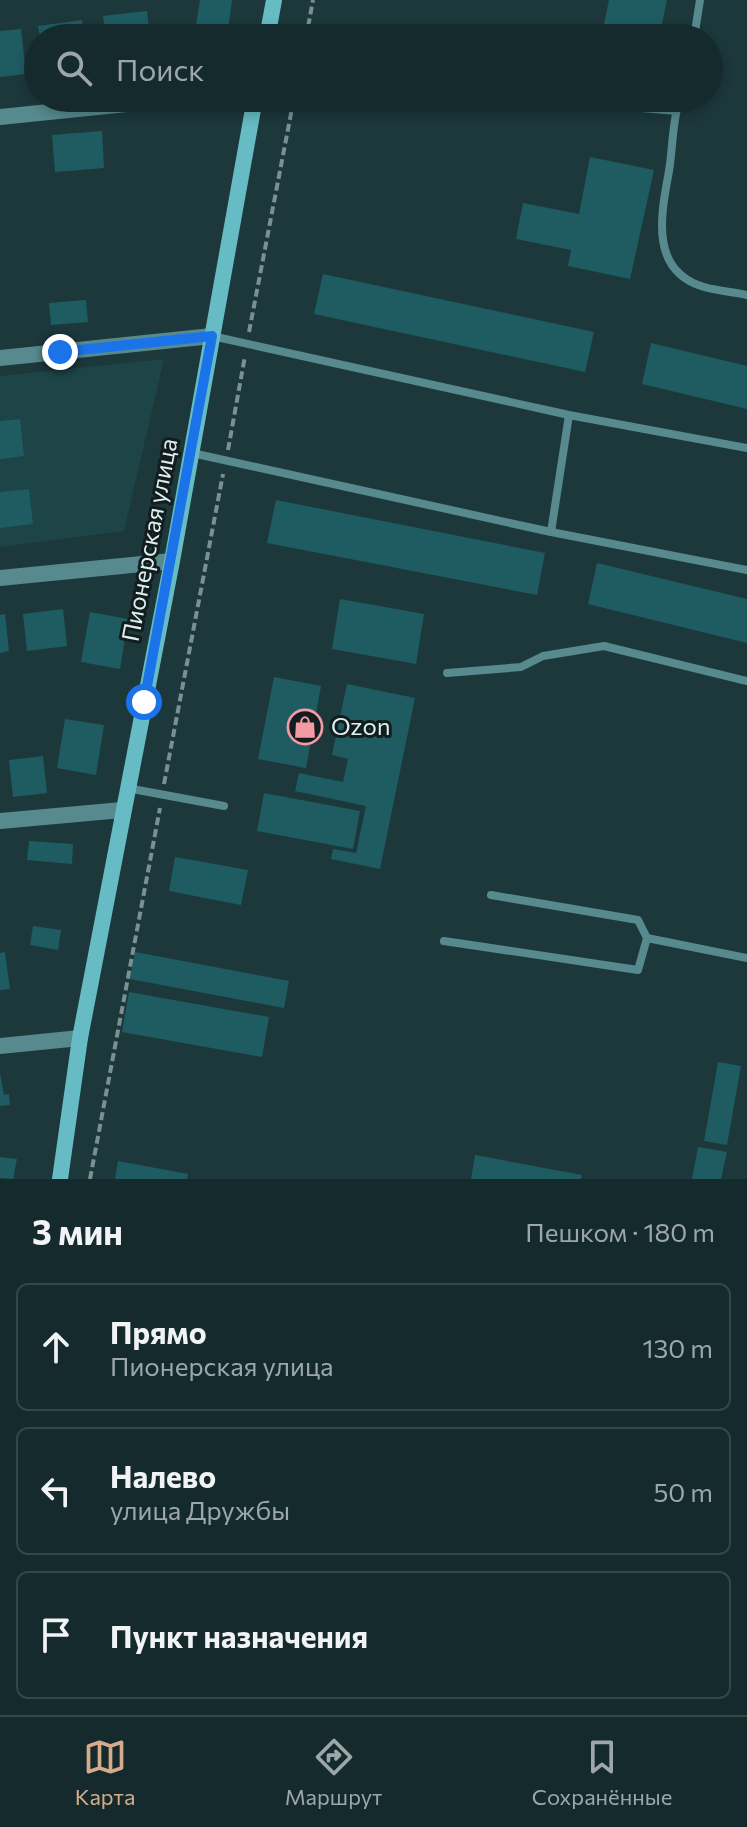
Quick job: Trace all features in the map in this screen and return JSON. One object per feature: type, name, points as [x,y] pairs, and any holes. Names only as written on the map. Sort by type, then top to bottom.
[{"type":"street","points":[[270,24],[274,0]]},
{"type":"street","points":[[0,117],[49,112]]},
{"type":"street","name":"Пионерская улица","points":[[60,1179],[80,1038],[172,561],[252,112]]},
{"type":"street","points":[[0,358],[212,336]]},
{"type":"street","points":[[0,578],[172,561]]},
{"type":"street","points":[[0,821],[122,810]]},
{"type":"street","points":[[0,1046],[80,1038]]},
{"type":"lane","points":[[696,24],[700,0]]},
{"type":"lane","points":[[676,112],[661,219],[663,248],[675,269],[701,286],[747,295]]},
{"type":"lane","points":[[212,336],[569,415],[747,448]]},
{"type":"lane","points":[[551,532],[569,415]]},
{"type":"lane","points":[[191,452],[551,532],[747,570]]},
{"type":"lane","points":[[447,673],[521,667],[543,656],[604,646],[747,681]]},
{"type":"lane","points":[[127,788],[224,806]]},
{"type":"lane","points":[[444,941],[638,970],[647,938],[638,920],[491,895]]},
{"type":"lane","points":[[647,938],[747,958]]},
{"type":"path","points":[[309,24],[313,0]]},
{"type":"path","points":[[90,1179],[291,112]]},
{"type":"shaded area","points":[[164,359],[124,531],[0,547],[0,376]]},
{"type":"building","points":[[200,0],[232,0],[229,24],[196,24]]},
{"type":"building","points":[[609,0],[667,0],[662,24],[604,24]]},
{"type":"building","points":[[147,11],[148,24],[104,24],[103,16]]},
{"type":"building","points":[[82,20],[82,24],[53,24]]},
{"type":"building","points":[[21,29],[24,74],[0,77],[0,31]]},
{"type":"building","points":[[102,131],[104,168],[55,172],[52,135]]},
{"type":"building","points":[[590,157],[654,170],[630,279],[568,266],[571,250],[516,239],[523,203],[579,214]]},
{"type":"building","points":[[323,274],[594,332],[585,372],[314,314]]},
{"type":"building","points":[[86,300],[88,322],[51,325],[49,303]]},
{"type":"building","points":[[651,343],[747,366],[747,409],[642,384]]},
{"type":"building","points":[[20,419],[24,456],[0,459],[0,421]]},
{"type":"building","points":[[29,489],[33,524],[0,528],[0,492]]},
{"type":"building","points":[[276,500],[545,553],[537,595],[267,543]]},
{"type":"building","points":[[597,563],[747,599],[747,643],[588,604]]},
{"type":"building","points":[[340,599],[424,614],[416,664],[332,649]]},
{"type":"building","points":[[63,609],[67,646],[27,651],[23,614]]},
{"type":"building","points":[[90,612],[128,619],[120,669],[81,662]]},
{"type":"building","points":[[5,614],[9,651],[0,653],[0,615]]},
{"type":"building","points":[[274,677],[321,686],[306,768],[258,759]]},
{"type":"building","points":[[347,684],[415,698],[380,869],[331,859],[333,849],[356,853],[366,806],[295,791],[299,773],[343,782],[348,759],[332,755]]},
{"type":"building","points":[[65,719],[104,725],[96,775],[57,768]]},
{"type":"building","points":[[43,756],[47,793],[13,797],[9,760]]},
{"type":"building","points":[[264,793],[360,811],[353,849],[257,831]]},
{"type":"building","points":[[29,841],[73,844],[72,864],[27,860]]},
{"type":"building","points":[[175,857],[248,870],[241,905],[169,891]]},
{"type":"building","points":[[33,926],[61,930],[58,950],[30,945]]},
{"type":"building","points":[[5,952],[10,989],[0,990],[0,953]]},
{"type":"building","points":[[135,952],[289,981],[284,1008],[130,979]]},
{"type":"building","points":[[129,992],[269,1017],[262,1057],[122,1032]]},
{"type":"building","points":[[718,1062],[741,1066],[727,1145],[704,1141]]},
{"type":"building","points":[[0,1073],[4,1095],[9,1094],[10,1105],[0,1106]]},
{"type":"building","points":[[698,1147],[727,1152],[721,1179],[692,1179]]},
{"type":"building","points":[[475,1155],[582,1175],[581,1179],[471,1179]]},
{"type":"building","points":[[0,1157],[17,1159],[13,1179],[0,1178]]},
{"type":"building","points":[[118,1161],[188,1174],[187,1179],[115,1179]]},
{"type":"place","name":"Ozon","points":[[305,727]]},
{"type":"route","points":[[60,352],[212,336],[144,702]]}]
